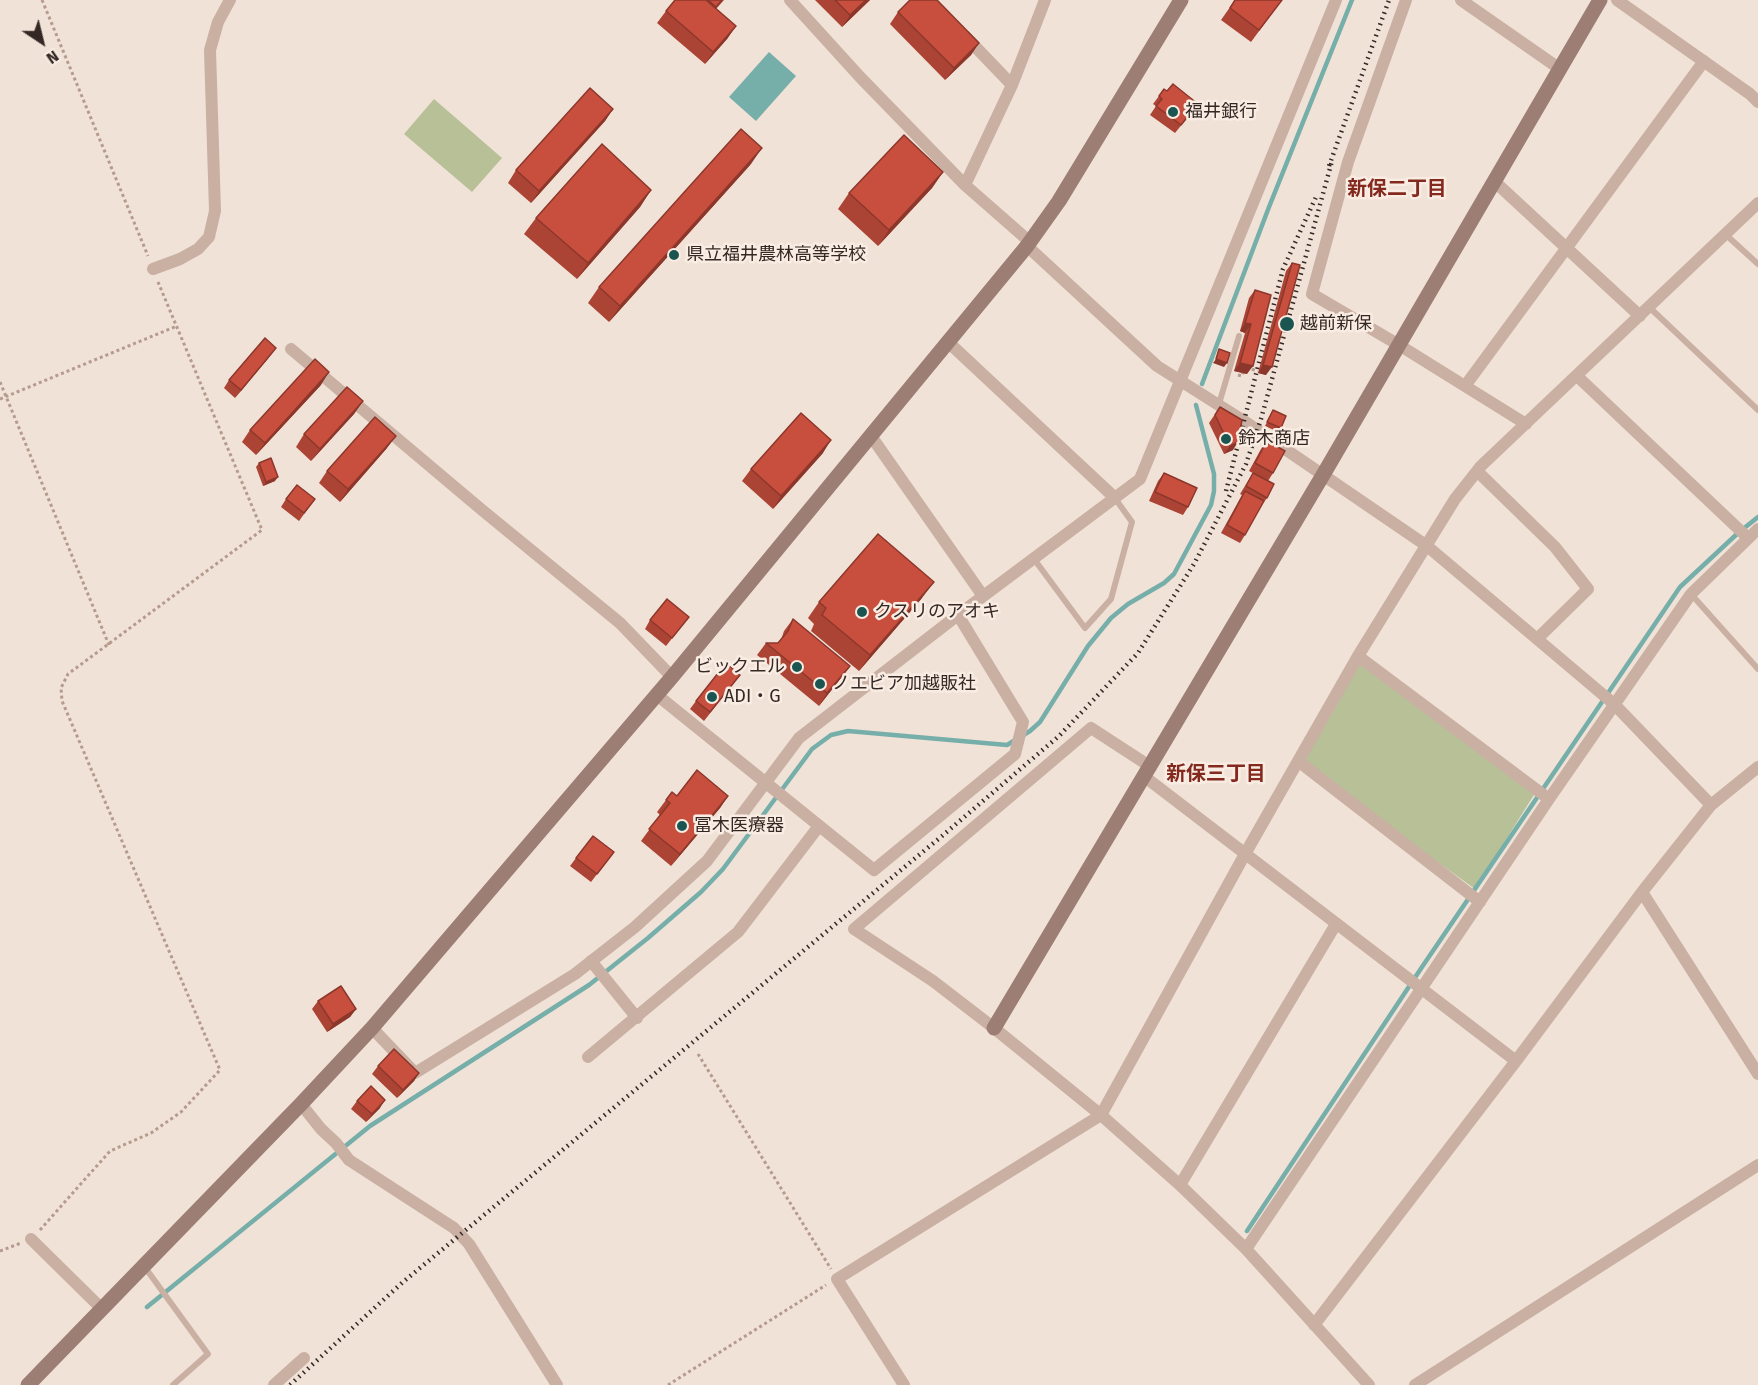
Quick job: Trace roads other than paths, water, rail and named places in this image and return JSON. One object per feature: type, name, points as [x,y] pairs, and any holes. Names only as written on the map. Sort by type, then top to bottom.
[{"type":"street","points":[[153,269],[198,249],[209,237],[215,211],[210,50],[218,22],[230,0]]},
{"type":"street","points":[[790,0],[965,184],[1157,366],[1219,404],[1427,546],[1614,704],[1711,806]]},
{"type":"street","points":[[965,184],[1012,85],[1045,0]]},
{"type":"street","points":[[28,1385],[372,1029],[672,677],[1028,244],[1075,176],[1181,0]]},
{"type":"street","points":[[372,1029],[415,1073],[575,974],[635,927],[707,861],[799,738],[1033,558],[1140,479],[1336,0]]},
{"type":"street","points":[[1406,0],[1348,162],[1312,294],[1526,424]]},
{"type":"street","points":[[1461,0],[1560,69]]},
{"type":"street","points":[[994,1028],[1148,772],[1600,0]]},
{"type":"street","points":[[1617,0],[1758,102]]},
{"type":"street","points":[[954,26],[1012,85]]},
{"type":"street","points":[[1465,386],[1704,61]]},
{"type":"street","points":[[1494,182],[1566,248],[1644,312]]},
{"type":"street","points":[[904,1385],[837,1279],[1101,1115],[1245,854],[1358,656],[1455,500],[1477,471],[1758,203]]},
{"type":"street","points":[[947,342],[1114,497]]},
{"type":"street","points":[[291,349],[620,624],[672,677]]},
{"type":"street","points":[[1577,376],[1747,537]]},
{"type":"street","points":[[871,436],[983,596]]},
{"type":"street","points":[[1477,471],[1555,547],[1588,589],[1537,639]]},
{"type":"street","points":[[1246,1249],[1549,799],[1691,594],[1747,537],[1758,529]]},
{"type":"street","points":[[657,695],[874,870],[1015,754],[1023,722],[958,615]]},
{"type":"street","points":[[1358,656],[1549,799]]},
{"type":"street","points":[[1369,1385],[1246,1249],[1180,1185],[1101,1115],[933,981],[854,929],[1091,728],[1148,772],[1245,854],[1420,990],[1516,1061]]},
{"type":"street","points":[[1298,761],[1480,902]]},
{"type":"street","points":[[1314,1325],[1642,892],[1711,806],[1758,767]]},
{"type":"street","points":[[588,1057],[738,932],[819,826]]},
{"type":"street","points":[[1642,892],[1758,1074]]},
{"type":"street","points":[[1180,1185],[1336,924]]},
{"type":"street","points":[[591,961],[637,1018]]},
{"type":"street","points":[[302,1104],[349,1160],[454,1228],[465,1239],[557,1385]]},
{"type":"street","points":[[1415,1385],[1758,1165]]},
{"type":"street","points":[[32,1239],[102,1309]]},
{"type":"street","points":[[274,1385],[304,1358]]},
{"type":"lane","points":[[1725,234],[1758,264]]},
{"type":"lane","points":[[1644,312],[1758,410]]},
{"type":"lane","points":[[1219,404],[1239,336]]},
{"type":"lane","points":[[1033,558],[1085,628],[1112,599],[1132,522],[1114,497]]},
{"type":"lane","points":[[1691,594],[1758,669]]},
{"type":"lane","points":[[144,1265],[208,1354],[173,1385]]},
{"type":"water","points":[[769,52],[796,76],[756,121],[729,97]]},
{"type":"waterway","points":[[1202,384],[1269,207],[1352,0]]},
{"type":"waterway","points":[[147,1307],[370,1126],[589,985],[648,938],[701,892],[723,869],[812,749],[831,735],[848,731],[1007,745],[1030,731],[1040,722],[1088,646],[1111,618],[1174,574],[1211,505],[1214,474],[1196,405]]},
{"type":"waterway","points":[[1247,1231],[1422,967],[1680,587],[1758,517]]},
{"type":"railway","points":[[1329,166],[1389,0]]},
{"type":"railway","points":[[290,1385],[403,1282],[942,836],[1059,736],[1138,653],[1194,564],[1246,464],[1261,419],[1332,161]]},
{"type":"railway","points":[[1226,491],[1283,269],[1316,197]]},
{"type":"place","name":"福井銀行","points":[[1173,112]]},
{"type":"place","name":"県立福井農林高等学校","points":[[674,255]]},
{"type":"place","name":"越前新保","points":[[1287,324]]},
{"type":"place","name":"鈴木商店","points":[[1226,439]]},
{"type":"place","name":"クスリのアオキ","points":[[862,612]]},
{"type":"place","name":"ビックエル","points":[[797,667]]},
{"type":"place","name":"ノエビア加越販社","points":[[820,684]]},
{"type":"place","name":"ADI・G","points":[[712,697]]},
{"type":"place","name":"冨木医療器","points":[[682,826]]},
{"type":"district","name":"新保二丁目","points":[[1397,189]]},
{"type":"district","name":"新保三丁目","points":[[1216,774]]}]
